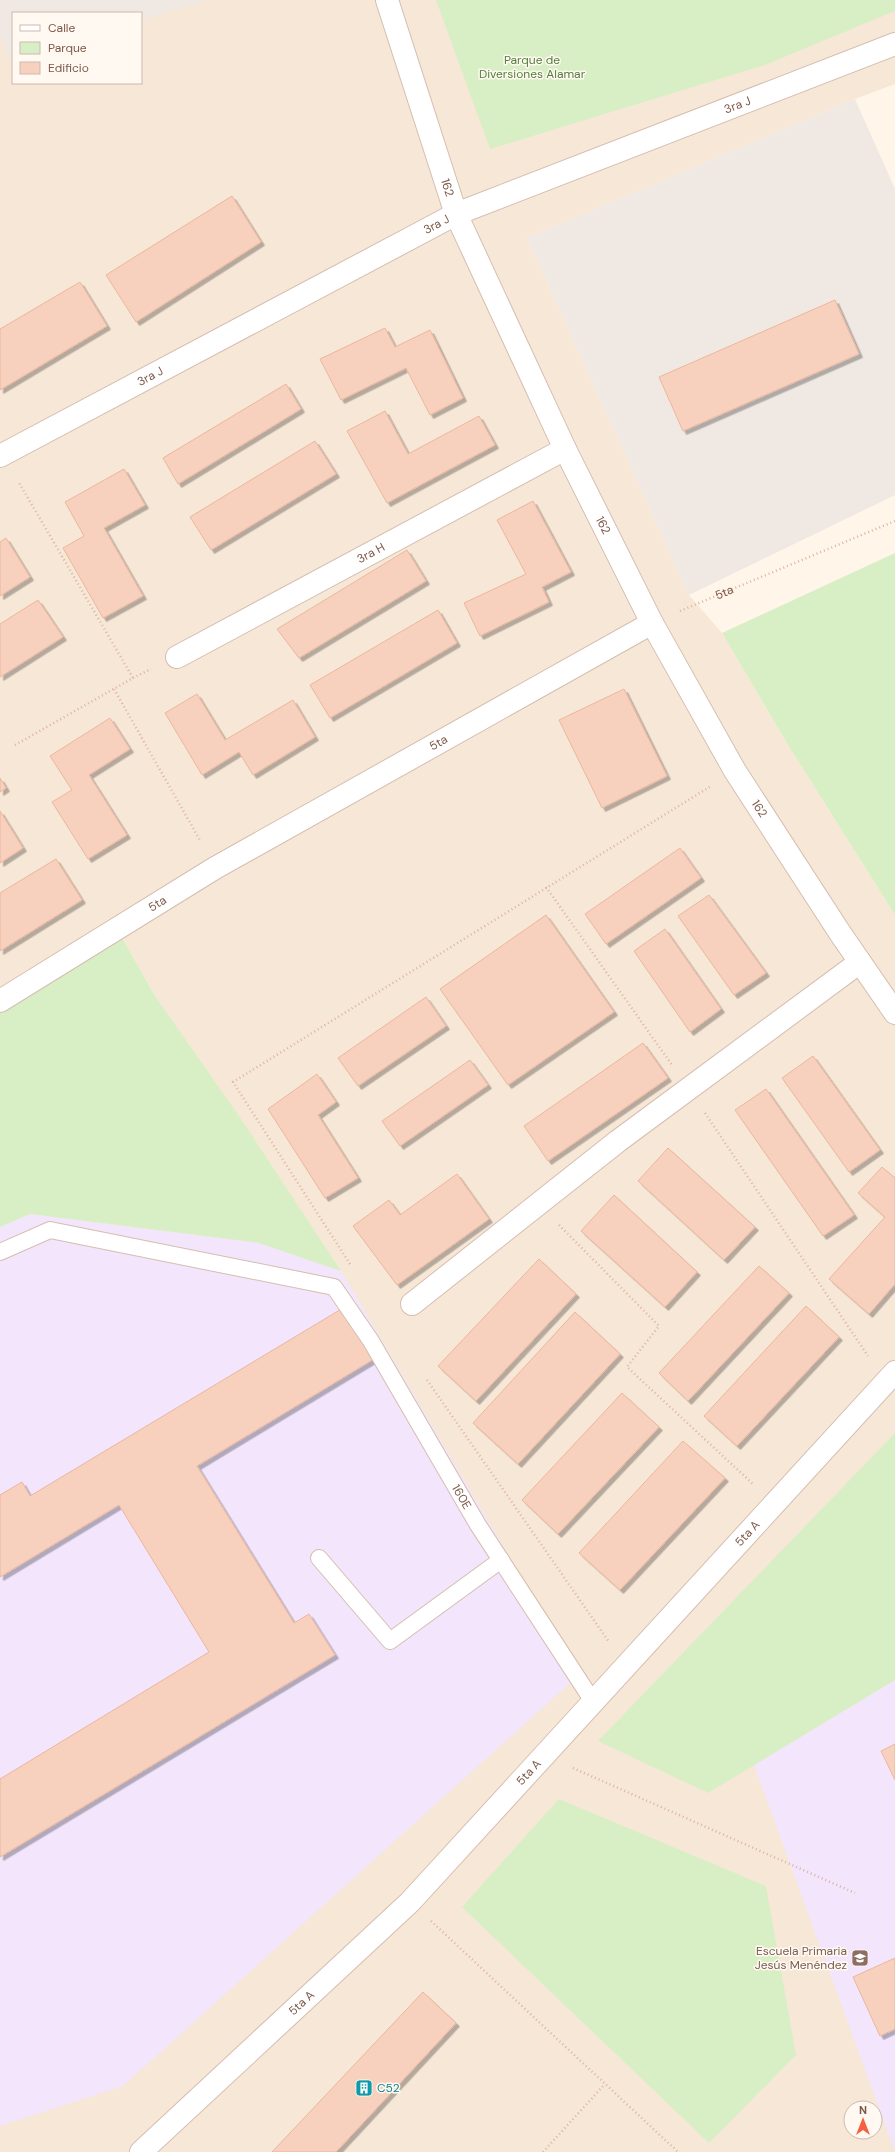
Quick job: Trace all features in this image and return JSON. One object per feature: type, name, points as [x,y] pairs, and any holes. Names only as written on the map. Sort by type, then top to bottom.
[{"type":"street","name":"162","points":[[387,0],[456,214],[565,449],[652,623],[735,771],[895,1013]]},
{"type":"street","name":"3ra J","points":[[1,455],[456,214],[895,44]]},
{"type":"street","name":"3ra H","points":[[177,657],[565,449]]},
{"type":"street","name":"5ta","points":[[0,1001],[216,868],[652,623]]},
{"type":"street","points":[[412,1304],[618,1141],[860,962]]},
{"type":"street","name":"5ta A","points":[[141,2152],[410,1902],[594,1703],[625,1665],[890,1377]]},
{"type":"lane","name":"160E","points":[[0,1252],[50,1230],[334,1288],[371,1341],[478,1525],[594,1703]]},
{"type":"lane","points":[[319,1558],[390,1641],[501,1560]]},
{"type":"path","points":[[1,455],[133,678],[15,745]]},
{"type":"path","name":"5ta","points":[[652,623],[895,520]]},
{"type":"path","points":[[114,689],[216,868]]},
{"type":"path","points":[[351,1266],[233,1082],[735,771]]},
{"type":"path","points":[[546,887],[890,1377]]},
{"type":"path","points":[[538,1204],[659,1326],[626,1367],[774,1503]]},
{"type":"path","points":[[425,1378],[625,1665]]},
{"type":"path","points":[[545,1755],[855,1893]]},
{"type":"path","points":[[410,1902],[678,2152]]},
{"type":"path","points":[[543,2152],[605,2084]]},
{"type":"shaded area","points":[[0,0],[895,0],[895,84],[855,99],[527,238],[689,595],[722,633],[788,745],[895,915],[895,2152],[0,2152],[0,1227],[30,1214],[259,1243],[155,996],[115,925],[0,1005]]},
{"type":"shaded area","points":[[0,0],[207,0],[142,20],[142,12],[12,12],[12,58],[8,59],[0,32]]},
{"type":"shaded area","points":[[855,99],[895,189],[895,495],[689,595],[527,238]]},
{"type":"shaded area","points":[[30,1214],[259,1243],[341,1271],[579,1675],[123,2086],[0,2126],[0,1227]]},
{"type":"shaded area","name":"Escuela Primaria Jesús Menéndez","points":[[895,1680],[895,2152],[883,2119],[883,2100],[876,2100],[754,1765]]},
{"type":"green space","name":"Parque de Diversiones Alamar","points":[[436,0],[895,0],[895,11],[765,65],[490,149]]},
{"type":"green space","points":[[895,553],[895,915],[788,745],[722,633]]},
{"type":"green space","points":[[115,925],[155,996],[239,1116],[341,1271],[259,1243],[30,1214],[0,1227],[0,1005]]},
{"type":"green space","points":[[895,1433],[895,1680],[708,1793],[598,1741]]},
{"type":"green space","points":[[559,1799],[766,1886],[796,2055],[709,2143],[462,1907]]},
{"type":"building","points":[[232,196],[261,242],[136,322],[106,275]]},
{"type":"building","points":[[80,282],[107,326],[0,390],[0,329]]},
{"type":"building","points":[[835,300],[859,354],[683,431],[659,377]]},
{"type":"building","points":[[385,328],[395,347],[430,330],[463,398],[430,415],[406,368],[341,400],[320,359]]},
{"type":"building","points":[[286,384],[301,409],[178,484],[163,458]]},
{"type":"building","points":[[385,411],[408,454],[479,416],[495,445],[387,503],[347,431]]},
{"type":"building","points":[[315,441],[336,474],[211,550],[190,517]]},
{"type":"building","points":[[124,469],[145,505],[104,528],[143,596],[103,618],[63,548],[84,536],[65,502]]},
{"type":"building","points":[[533,501],[571,572],[542,587],[549,602],[480,636],[464,603],[526,574],[497,520]]},
{"type":"building","points":[[6,538],[30,577],[0,596],[0,542]]},
{"type":"building","points":[[407,550],[426,581],[299,658],[277,629]]},
{"type":"building","points":[[38,600],[63,637],[0,677],[0,624]]},
{"type":"building","points":[[438,610],[457,643],[330,718],[310,685]]},
{"type":"building","points":[[624,689],[667,776],[602,808],[559,720]]},
{"type":"building","points":[[197,694],[225,740],[293,700],[315,737],[253,775],[239,752],[202,775],[165,713]]},
{"type":"building","points":[[110,718],[130,749],[89,775],[127,835],[88,859],[52,802],[72,790],[50,756]]},
{"type":"building","points":[[0,778],[6,788],[0,792]]},
{"type":"building","points":[[0,811],[23,848],[0,863]]},
{"type":"building","points":[[680,848],[701,878],[606,944],[585,914]]},
{"type":"building","points":[[56,859],[82,900],[0,951],[0,893]]},
{"type":"building","points":[[709,895],[766,973],[734,995],[678,916]]},
{"type":"building","points":[[546,915],[614,1012],[508,1085],[440,989]]},
{"type":"building","points":[[665,929],[721,1009],[690,1032],[634,951]]},
{"type":"building","points":[[426,997],[446,1026],[358,1086],[338,1058]]},
{"type":"building","points":[[643,1043],[668,1078],[548,1161],[524,1126]]},
{"type":"building","points":[[813,1056],[880,1150],[849,1172],[782,1078]]},
{"type":"building","points":[[470,1060],[488,1085],[400,1146],[382,1121]]},
{"type":"building","points":[[317,1074],[336,1102],[318,1115],[358,1178],[325,1198],[268,1109]]},
{"type":"building","points":[[766,1089],[854,1215],[823,1236],[735,1110]]},
{"type":"building","points":[[668,1148],[755,1227],[724,1260],[638,1181]]},
{"type":"building","points":[[882,1167],[895,1178],[895,1284],[869,1314],[829,1279],[885,1217],[858,1193]]},
{"type":"building","points":[[457,1174],[489,1219],[397,1285],[353,1226],[389,1200],[400,1215]]},
{"type":"building","points":[[614,1195],[697,1272],[665,1307],[581,1231]]},
{"type":"building","points":[[539,1259],[576,1294],[476,1401],[438,1366]]},
{"type":"building","points":[[759,1266],[789,1293],[688,1401],[659,1373]]},
{"type":"building","points":[[806,1306],[839,1337],[737,1446],[704,1416]]},
{"type":"building","points":[[343,1308],[374,1359],[197,1466],[294,1623],[309,1614],[335,1655],[0,1857],[0,1779],[209,1652],[119,1505],[0,1577],[0,1495],[22,1482],[30,1496]]},
{"type":"building","points":[[575,1312],[620,1354],[518,1464],[473,1423]]},
{"type":"building","points":[[622,1393],[659,1427],[558,1534],[522,1500]]},
{"type":"building","points":[[683,1441],[725,1478],[620,1590],[579,1553]]},
{"type":"building","points":[[895,1744],[895,1780],[881,1751]]},
{"type":"building","points":[[895,1958],[895,2029],[880,2036],[853,1977]]},
{"type":"building","name":"C52","points":[[423,1992],[456,2023],[336,2152],[272,2152]]},
{"type":"place","name":"Escuela Primaria Jesús Menéndez","points":[[860,1958]]},
{"type":"place","name":"C52","points":[[364,2088]]}]
